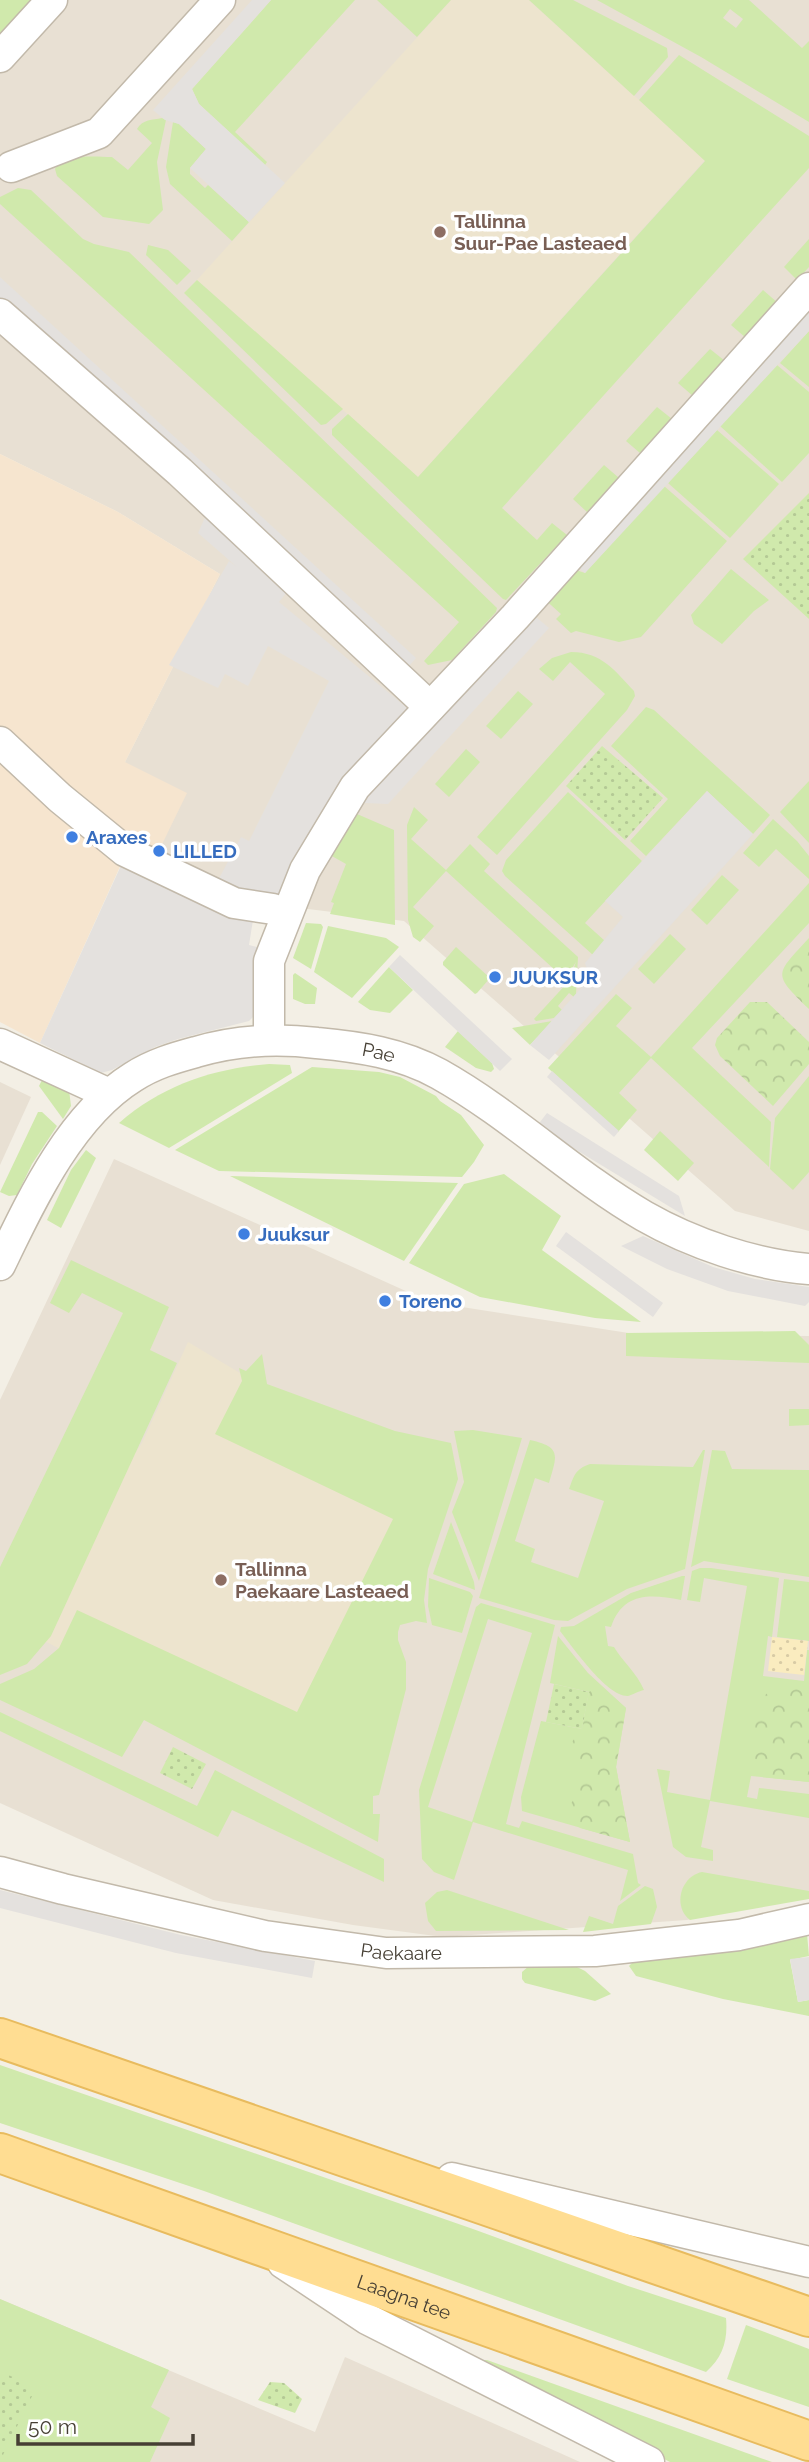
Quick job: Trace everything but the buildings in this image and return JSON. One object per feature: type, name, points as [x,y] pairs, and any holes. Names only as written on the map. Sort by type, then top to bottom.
[{"type":"main road","points":[[0,2038],[809,2317]]},
{"type":"main road","name":"Laagna tee","points":[[0,2153],[809,2441]]},
{"type":"street","points":[[0,57],[52,0]]},
{"type":"street","points":[[4,165],[99,133],[220,0]]},
{"type":"street","points":[[269,1040],[269,961],[305,870],[355,787],[515,617],[809,288]]},
{"type":"street","points":[[0,314],[180,472],[430,707]]},
{"type":"street","points":[[0,742],[60,798],[125,851],[234,903],[273,909]]},
{"type":"street","name":"Pae","points":[[0,1265],[11,1213],[48,1174],[75,1133],[109,1094],[161,1062],[223,1044],[287,1039],[365,1048],[418,1064],[482,1101],[644,1216],[689,1237],[736,1254],[765,1263],[809,1269]]},
{"type":"street","points":[[0,1044],[109,1094]]},
{"type":"street","name":"Paekaare","points":[[0,1872],[265,1936],[386,1953],[595,1951],[739,1936],[809,1919]]},
{"type":"street","points":[[307,2145],[809,2262]]},
{"type":"street","points":[[244,2238],[367,2319],[649,2462]]},
{"type":"shaded area","points":[[0,0],[809,0],[809,1231],[735,1211],[404,921],[276,905],[149,871],[125,762],[220,574],[118,512],[0,454]]},
{"type":"shaded area","points":[[252,0],[271,0],[192,89],[199,104],[285,183],[249,222],[190,168],[206,149],[179,124],[165,120],[153,110]]},
{"type":"shaded area","name":"Tallinna Suur-Pae Lasteaed","points":[[451,0],[529,0],[705,160],[418,477],[197,280]]},
{"type":"shaded area","points":[[0,277],[416,658],[404,672],[0,306]]},
{"type":"shaded area","points":[[809,304],[809,331],[585,573],[573,563]]},
{"type":"shaded area","points":[[0,454],[118,512],[220,574],[125,762],[187,793],[149,871],[123,860],[40,1043],[0,1022]]},
{"type":"shaded area","points":[[206,515],[291,587],[279,602],[412,712],[275,902],[215,886],[241,837],[249,841],[329,681],[268,646],[248,686],[225,674],[218,688],[169,665],[229,561],[237,567],[198,533]]},
{"type":"shaded area","points":[[530,612],[549,628],[388,804],[365,803],[359,797]]},
{"type":"shaded area","points":[[707,791],[753,834],[549,1060],[530,1045],[590,978],[585,963],[623,917],[605,901]]},
{"type":"shaded area","points":[[124,859],[253,920],[249,945],[261,948],[255,1015],[249,1021],[155,1047],[101,1073],[40,1043]]},
{"type":"shaded area","points":[[400,955],[512,1059],[500,1071],[389,967]]},
{"type":"shaded area","points":[[552,1071],[619,1131],[614,1137],[547,1077]]},
{"type":"shaded area","points":[[0,1082],[31,1097],[0,1165]]},
{"type":"shaded area","points":[[547,1113],[679,1196],[685,1216],[537,1126]]},
{"type":"shaded area","points":[[114,1159],[430,1302],[635,1334],[809,1336],[809,1896],[687,1920],[443,1937],[353,1925],[213,1900],[0,1803],[0,1400]]},
{"type":"shaded area","points":[[566,1232],[663,1303],[653,1317],[556,1246]]},
{"type":"shaded area","points":[[643,1236],[713,1267],[755,1279],[809,1287],[809,1302],[805,1306],[728,1291],[667,1269],[621,1246]]},
{"type":"shaded area","name":"Tallinna Paekaare Lasteaed","points":[[188,1342],[240,1373],[442,1457],[336,1789],[15,1626],[142,1443]]},
{"type":"shaded area","points":[[0,1890],[181,1935],[315,1961],[312,1978],[176,1953],[0,1908]]},
{"type":"shaded area","points":[[809,1957],[809,2000],[798,2002],[790,1959]]},
{"type":"shaded area","points":[[0,2299],[315,2432],[345,2357],[580,2462],[0,2462]]},
{"type":"green space","points":[[0,0],[31,0],[0,34]]},
{"type":"green space","points":[[271,0],[355,0],[235,132],[267,162],[265,165],[199,104],[192,89]]},
{"type":"green space","points":[[377,0],[451,0],[417,37]]},
{"type":"green space","points":[[529,0],[573,0],[667,48],[668,57],[634,96]]},
{"type":"green space","points":[[597,0],[749,0],[802,48],[809,41],[809,122],[701,57]],"holes":[[[730,9],[743,19],[736,28],[723,18]]]},
{"type":"green space","points":[[679,55],[809,136],[809,168],[502,508],[537,540],[552,523],[567,535],[506,600],[332,435],[332,429],[348,414],[418,477],[705,161],[639,100]]},
{"type":"green space","points":[[162,118],[166,120],[157,162],[163,210],[149,224],[103,217],[57,176],[55,169],[60,164],[81,157],[112,157],[128,170],[152,143],[137,129],[145,122]]},
{"type":"green space","points":[[173,122],[179,124],[206,149],[190,168],[190,174],[205,188],[208,185],[249,222],[232,241],[170,184],[166,167]]},
{"type":"green space","points":[[18,188],[31,190],[83,239],[129,252],[497,608],[452,660],[428,665],[424,661],[459,622],[0,204],[0,197]]},
{"type":"green space","points":[[809,239],[809,267],[797,280],[784,267]]},
{"type":"green space","points":[[148,245],[168,250],[191,271],[177,285],[146,255]]},
{"type":"green space","points":[[197,280],[343,409],[326,424],[321,425],[184,293]]},
{"type":"green space","points":[[763,290],[778,303],[746,338],[731,325]]},
{"type":"green space","points":[[809,331],[809,387],[780,363]]},
{"type":"green space","points":[[710,349],[725,361],[693,396],[678,383]]},
{"type":"green space","points":[[777,365],[809,392],[809,453],[782,482],[720,426]]},
{"type":"green space","points":[[657,407],[672,419],[640,453],[626,441]]},
{"type":"green space","points":[[717,430],[779,484],[730,538],[668,483]]},
{"type":"green space","points":[[604,465],[619,478],[587,512],[573,499]]},
{"type":"green space","points":[[664,486],[727,541],[641,637],[619,642],[576,631],[571,633],[556,619],[561,614],[542,597],[576,570],[585,573]]},
{"type":"green space","points":[[809,493],[809,619],[743,559]]},
{"type":"green space","points":[[731,569],[769,600],[754,611],[722,644],[694,624],[691,615]]},
{"type":"green space","points":[[571,652],[600,659],[620,676],[634,691],[635,696],[627,710],[497,855],[477,837],[605,694],[570,662],[553,681],[539,669],[552,658]]},
{"type":"green space","points":[[518,691],[533,704],[501,739],[486,726]]},
{"type":"green space","points":[[646,707],[654,710],[770,815],[753,834],[707,791],[646,856],[630,841],[668,799],[611,746]]},
{"type":"green space","points":[[602,746],[663,798],[625,840],[566,786]]},
{"type":"green space","points":[[466,749],[480,762],[449,797],[435,784]]},
{"type":"green space","points":[[809,781],[809,843],[780,812]]},
{"type":"green space","points":[[568,792],[642,861],[585,923],[605,941],[593,955],[502,871],[506,860]]},
{"type":"green space","points":[[414,807],[428,820],[411,839],[446,870],[470,844],[490,864],[484,871],[578,957],[576,994],[574,997],[569,993],[558,1006],[562,1010],[554,1018],[534,1019],[569,981],[576,962],[566,978],[567,981],[446,871],[413,907],[434,926],[420,942],[413,937],[408,920],[407,825]]},
{"type":"green space","points":[[357,814],[394,830],[395,925],[330,914],[334,903],[331,902],[346,864],[330,855]]},
{"type":"green space","points":[[773,819],[809,856],[809,879],[776,849],[759,867],[743,853]]},
{"type":"green space","points":[[722,875],[739,890],[707,925],[691,910]]},
{"type":"green space","points":[[809,883],[809,923],[692,1048],[771,1122],[769,1167],[651,1058],[619,1093],[637,1110],[618,1132],[548,1068],[616,994],[632,1008],[616,1026],[651,1057]]},
{"type":"green space","points":[[306,923],[321,924],[323,927],[311,969],[293,958]]},
{"type":"green space","points":[[328,926],[386,938],[399,947],[352,998],[314,972]]},
{"type":"green space","points":[[670,934],[686,949],[654,984],[638,969]]},
{"type":"green space","points":[[809,938],[809,1009],[789,988],[782,974],[789,960]]},
{"type":"green space","points":[[456,947],[490,978],[475,994],[443,965]]},
{"type":"green space","points":[[389,967],[413,990],[390,1013],[370,1010],[358,1002]]},
{"type":"green space","points":[[295,973],[317,988],[315,1004],[305,1004],[293,999]]},
{"type":"green space","points":[[750,1002],[767,1002],[809,1042],[809,1064],[773,1106],[720,1056],[715,1045],[717,1038]]},
{"type":"green space","points":[[552,1021],[530,1045],[512,1028]]},
{"type":"green space","points":[[458,1031],[492,1063],[494,1069],[491,1072],[476,1068],[445,1047]]},
{"type":"green space","points":[[269,1064],[290,1065],[292,1073],[169,1148],[119,1123],[153,1098],[189,1081],[228,1070]]},
{"type":"green space","points":[[312,1067],[379,1072],[400,1077],[436,1096],[461,1115],[484,1145],[462,1177],[219,1171],[175,1150]]},
{"type":"green space","points":[[44,1076],[69,1090],[71,1106],[63,1119],[39,1086]]},
{"type":"green space","points":[[809,1076],[809,1172],[793,1190],[770,1169],[775,1118]]},
{"type":"green space","points":[[38,1112],[42,1112],[57,1126],[32,1164],[17,1195],[9,1196],[0,1192]]},
{"type":"green space","points":[[660,1131],[694,1163],[678,1181],[644,1150]]},
{"type":"green space","points":[[86,1150],[96,1158],[61,1228],[47,1220],[71,1170]]},
{"type":"green space","points":[[504,1174],[561,1216],[542,1250],[641,1322],[595,1318],[480,1297],[409,1263],[464,1184]]},
{"type":"green space","points":[[230,1176],[458,1183],[404,1261]]},
{"type":"green space","points":[[71,1260],[169,1307],[150,1350],[177,1363],[51,1636],[27,1664],[0,1675],[0,1567],[123,1313],[82,1293],[69,1313],[50,1303]]},
{"type":"green space","points":[[795,1331],[809,1345],[809,1363],[626,1356],[626,1333]]},
{"type":"green space","points":[[262,1354],[267,1384],[395,1431],[451,1443],[458,1479],[428,1569],[424,1600],[427,1623],[416,1621],[400,1625],[398,1632],[406,1662],[406,1689],[379,1795],[373,1796],[373,1814],[380,1814],[378,1842],[144,1720],[122,1757],[0,1700],[0,1684],[34,1669],[59,1648],[77,1610],[297,1712],[393,1519],[215,1434],[242,1381],[239,1368],[246,1371]]},
{"type":"green space","points":[[789,1409],[809,1409],[809,1425],[789,1426]]},
{"type":"green space","points":[[473,1430],[522,1438],[479,1581],[452,1512],[464,1482],[454,1431]]},
{"type":"green space","points":[[530,1440],[552,1449],[555,1459],[549,1483],[535,1478],[515,1541],[535,1549],[531,1562],[578,1578],[604,1501],[569,1489],[578,1471],[590,1464],[693,1467],[705,1450],[685,1569],[627,1589],[568,1621],[554,1620],[479,1598]]},
{"type":"green space","points":[[712,1450],[725,1451],[732,1469],[809,1470],[809,1577],[704,1561],[691,1567]]},
{"type":"green space","points":[[451,1522],[474,1582],[475,1590],[433,1574]]},
{"type":"green space","points":[[700,1568],[779,1578],[772,1637],[768,1636],[763,1676],[804,1681],[809,1650],[809,1782],[751,1776],[747,1797],[757,1799],[759,1788],[809,1794],[809,1818],[710,1801],[701,1847],[713,1850],[713,1861],[686,1857],[673,1847],[657,1769],[670,1771],[667,1792],[710,1800],[747,1586],[704,1578],[700,1602],[687,1600],[692,1571]]},
{"type":"green space","points":[[685,1576],[681,1600],[648,1597],[630,1601],[616,1616],[611,1627],[605,1626],[608,1646],[614,1647],[644,1690],[628,1696],[610,1688],[591,1670],[560,1631],[561,1627],[574,1626],[631,1593]]},
{"type":"green space","points":[[429,1578],[470,1592],[473,1596],[462,1633],[432,1625],[428,1606]]},
{"type":"green space","points":[[784,1579],[809,1582],[809,1641],[777,1637]]},
{"type":"green space","points":[[481,1603],[555,1625],[506,1824],[519,1828],[522,1821],[633,1854],[638,1883],[641,1885],[620,1901],[628,1870],[473,1822],[454,1880],[434,1872],[422,1859],[419,1790],[476,1607]],"holes":[[[488,1619],[532,1633],[472,1822],[428,1807]]]},
{"type":"green space","points":[[558,1636],[588,1673],[626,1708],[616,1767],[630,1842],[522,1811],[521,1797],[541,1721],[582,1729],[589,1692],[550,1683]]},
{"type":"green space","points":[[780,1683],[800,1683],[809,1690],[809,1782],[763,1777],[750,1753],[750,1715],[760,1699]]},
{"type":"green space","points":[[554,1684],[589,1692],[582,1729],[546,1722]]},
{"type":"green space","points":[[600,1685],[626,1708],[616,1767],[630,1842],[580,1828],[568,1814],[579,1780],[571,1743],[582,1729],[589,1692]]},
{"type":"green space","points":[[0,1712],[197,1806],[215,1770],[384,1859],[384,1882],[232,1810],[218,1837],[0,1731]]},
{"type":"green space","points":[[173,1747],[206,1764],[192,1789],[160,1773]]},
{"type":"green space","points":[[702,1872],[809,1891],[809,1899],[690,1920],[681,1907],[681,1892],[689,1879]]},
{"type":"green space","points":[[645,1886],[653,1889],[657,1907],[651,1924],[583,1932],[589,1916],[613,1924],[618,1906]]},
{"type":"green space","points":[[447,1890],[569,1930],[436,1931],[428,1921],[425,1903],[437,1892]]},
{"type":"green space","points":[[807,1934],[809,1956],[790,1960],[798,2002],[809,2000],[809,2016],[723,1999],[636,1976],[629,1966],[633,1962]]},
{"type":"green space","points":[[573,1965],[585,1971],[611,1994],[595,2001],[525,1983],[522,1979],[522,1972],[529,1966]]},
{"type":"green space","points":[[0,2065],[726,2318],[723,2348],[706,2372],[204,2191],[0,2123]]},
{"type":"green space","points":[[0,2299],[169,2370],[151,2407],[170,2418],[150,2462],[0,2462]]},
{"type":"green space","points":[[746,2325],[809,2349],[809,2407],[727,2379]]},
{"type":"green space","points":[[484,2360],[772,2462],[670,2462],[483,2364]]},
{"type":"green space","points":[[0,2371],[36,2388],[1,2459],[0,2457]]},
{"type":"green space","points":[[270,2382],[284,2383],[302,2399],[295,2413],[258,2400]]},
{"type":"sand","points":[[772,1637],[808,1641],[804,1675],[768,1671]]},
{"type":"place","name":"Tallinna Suur-Pae Lasteaed","points":[[440,232]]},
{"type":"place","name":"Araxes","points":[[72,837]]},
{"type":"place","name":"LILLED","points":[[159,851]]},
{"type":"place","name":"JUUKSUR","points":[[495,977]]},
{"type":"place","name":"Juuksur","points":[[244,1234]]},
{"type":"place","name":"Toreno","points":[[385,1301]]},
{"type":"place","name":"Tallinna Paekaare Lasteaed","points":[[221,1580]]}]
